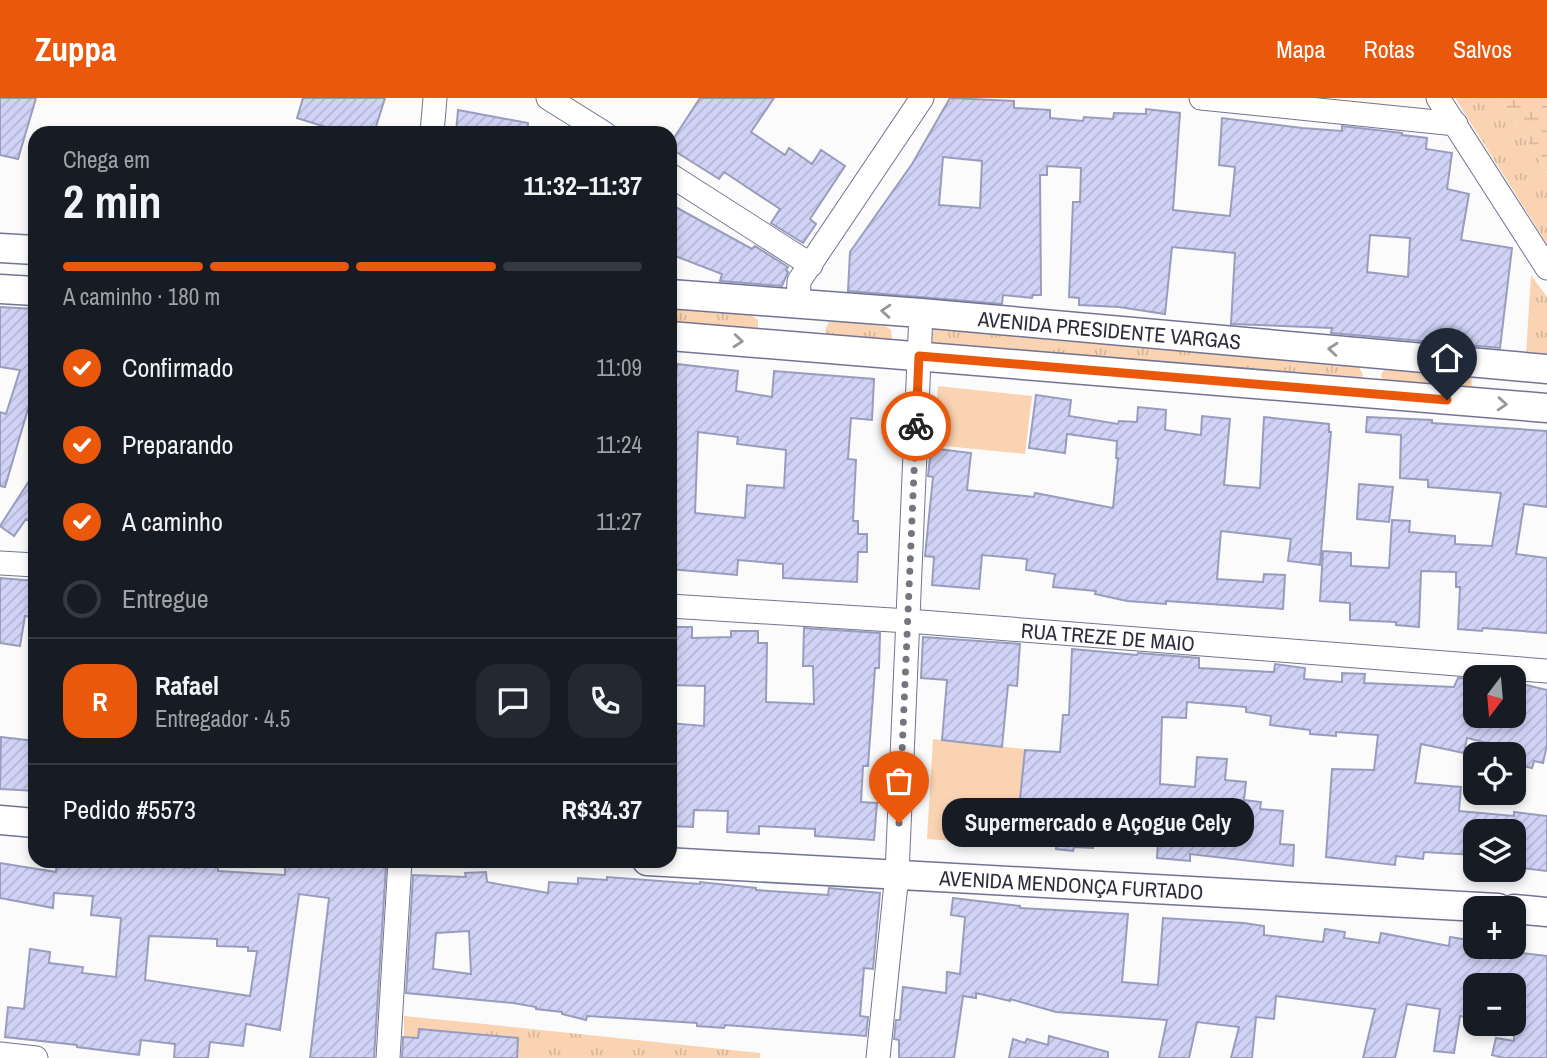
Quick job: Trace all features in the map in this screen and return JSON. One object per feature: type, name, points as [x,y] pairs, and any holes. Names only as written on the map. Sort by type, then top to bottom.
[{"type":"street","points":[[433,126],[435,98]]},
{"type":"street","points":[[548,98],[593,126]]},
{"type":"street","points":[[798,304],[799,281],[922,98]]},
{"type":"street","points":[[1208,98],[1456,124]]},
{"type":"street","points":[[1438,98],[1547,268]]},
{"type":"street","points":[[677,179],[811,265]]},
{"type":"street","points":[[0,248],[28,250]]},
{"type":"street","points":[[0,289],[28,291]]},
{"type":"street","name":"AVENIDA PRESIDENTE VARGAS","points":[[677,294],[1547,369]]},
{"type":"street","points":[[878,1058],[897,874],[921,313]]},
{"type":"street","name":"AVENIDA PRESIDENTE VARGAS","points":[[677,337],[1547,408]]},
{"type":"street","points":[[1372,395],[1375,353]]},
{"type":"street","points":[[0,563],[28,565]]},
{"type":"street","name":"RUA TREZE DE MAIO","points":[[677,606],[908,621],[1547,671]]},
{"type":"street","points":[[0,820],[28,822]]},
{"type":"street","name":"AVENIDA MENDONÇA FURTADO","points":[[677,863],[1463,906]]},
{"type":"street","points":[[388,1058],[400,868]]},
{"type":"street","points":[[1526,910],[1547,912]]},
{"type":"street","points":[[0,1054],[36,1058]]},
{"type":"green space","points":[[1455,98],[1500,98],[1547,173],[1547,244]]},
{"type":"green space","points":[[1500,98],[1547,98],[1547,173]]},
{"type":"green space","points":[[1531,275],[1547,297],[1547,356],[1526,354]]},
{"type":"green space","points":[[677,308],[749,313],[758,320],[758,329],[749,335],[677,329]]},
{"type":"green space","points":[[832,320],[886,326],[891,330],[892,338],[885,342],[828,336],[825,331]]},
{"type":"green space","points":[[940,327],[1358,365],[1363,375],[1360,380],[931,345],[931,331]]},
{"type":"green space","points":[[1386,367],[1471,376],[1472,387],[1469,390],[1383,384],[1381,374]]},
{"type":"green space","points":[[938,386],[1032,396],[1025,454],[934,445]]},
{"type":"green space","points":[[933,739],[1025,749],[1016,846],[927,839]]},
{"type":"green space","points":[[404,1016],[475,1023],[475,1034],[419,1029],[418,1038],[404,1037]]},
{"type":"green space","points":[[475,1023],[760,1053],[760,1058],[473,1058]]},
{"type":"building","points":[[0,98],[36,98],[18,159],[0,155]]},
{"type":"building","points":[[303,98],[385,98],[376,126],[323,126],[297,118]]},
{"type":"building","points":[[700,98],[774,98],[751,132],[785,155],[789,148],[812,164],[821,150],[845,166],[810,219],[816,224],[803,243],[771,223],[780,209],[724,172],[719,179],[677,152],[677,133]]},
{"type":"building","points":[[950,98],[1014,101],[1014,108],[1050,110],[1050,118],[1083,121],[1084,117],[1113,119],[1114,113],[1146,114],[1146,109],[1180,113],[1173,210],[1230,216],[1235,167],[1219,165],[1222,118],[1342,131],[1342,126],[1427,138],[1426,149],[1452,153],[1447,189],[1469,194],[1461,240],[1512,248],[1500,348],[1331,333],[1332,328],[1231,324],[1235,253],[1172,247],[1165,314],[1119,307],[1079,305],[1079,298],[1069,297],[1073,202],[1080,202],[1081,168],[1047,166],[1047,175],[1040,175],[1041,295],[1033,295],[1032,298],[1003,295],[1002,304],[848,291],[850,252],[912,164]],"holes":[[[943,157],[982,161],[980,208],[939,205]],[[1370,235],[1410,238],[1408,277],[1367,272]]]},
{"type":"building","points":[[458,110],[528,123],[528,126],[457,126]]},
{"type":"building","points":[[677,208],[752,249],[755,246],[788,267],[782,286],[720,281],[722,274],[677,257]]},
{"type":"building","points":[[0,307],[28,309],[28,409],[5,487],[0,486],[0,412],[6,414],[20,370],[0,367]]},
{"type":"building","points":[[677,364],[738,371],[736,391],[772,397],[774,371],[874,379],[872,420],[851,418],[848,459],[856,460],[853,521],[858,521],[858,534],[867,534],[867,552],[858,552],[857,582],[783,578],[783,564],[738,560],[737,575],[677,570]],"holes":[[[698,432],[738,437],[737,444],[786,450],[784,488],[747,485],[745,518],[695,513]]]},
{"type":"building","points":[[1036,395],[1071,400],[1069,416],[1118,424],[1119,421],[1137,422],[1138,407],[1166,410],[1165,430],[1201,435],[1202,416],[1230,419],[1224,485],[1260,488],[1264,417],[1329,424],[1331,432],[1320,565],[1288,561],[1291,539],[1221,531],[1217,579],[1263,582],[1264,574],[1285,575],[1283,609],[1127,601],[1095,594],[1096,591],[1053,587],[1055,574],[1026,570],[1027,559],[982,555],[979,589],[932,585],[934,557],[925,556],[933,477],[928,476],[931,448],[971,453],[967,490],[1034,497],[1035,493],[1113,508],[1117,441],[1067,434],[1065,453],[1029,448]]},
{"type":"building","points":[[1367,417],[1547,431],[1547,507],[1524,504],[1516,554],[1547,558],[1547,633],[1483,628],[1482,631],[1458,629],[1460,587],[1456,587],[1456,572],[1421,571],[1419,627],[1396,625],[1396,622],[1350,620],[1350,603],[1320,601],[1323,551],[1351,553],[1351,566],[1389,568],[1392,520],[1410,521],[1409,532],[1455,536],[1455,544],[1492,546],[1501,493],[1428,487],[1428,480],[1400,478],[1401,435],[1366,432]]},
{"type":"building","points":[[28,483],[28,520],[26,519],[14,536],[0,526]]},
{"type":"building","points":[[1359,484],[1393,487],[1389,522],[1357,519]]},
{"type":"building","points":[[0,578],[28,580],[28,617],[25,616],[20,646],[0,643]]},
{"type":"building","points":[[677,627],[692,627],[692,638],[731,637],[731,631],[758,631],[758,643],[767,643],[766,702],[814,704],[813,666],[803,666],[804,628],[880,633],[879,668],[875,668],[868,766],[863,766],[861,802],[877,803],[874,840],[815,836],[815,829],[759,826],[759,834],[727,832],[728,811],[694,810],[693,827],[677,826],[677,724],[704,726],[705,686],[677,685]]},
{"type":"building","points":[[923,637],[1020,644],[1017,686],[1008,685],[1002,747],[942,740],[947,680],[921,678]]},
{"type":"building","points":[[1072,649],[1199,658],[1199,668],[1274,672],[1275,664],[1305,668],[1304,679],[1342,682],[1342,673],[1365,674],[1364,683],[1454,687],[1458,678],[1463,678],[1463,728],[1526,728],[1526,685],[1547,690],[1547,745],[1543,763],[1534,761],[1532,768],[1526,767],[1526,742],[1483,742],[1467,738],[1466,742],[1463,742],[1463,753],[1421,744],[1415,783],[1461,787],[1459,811],[1514,816],[1514,812],[1547,816],[1547,871],[1526,868],[1526,819],[1463,819],[1463,854],[1424,852],[1423,859],[1396,856],[1395,865],[1326,857],[1332,769],[1374,770],[1378,735],[1336,732],[1336,736],[1310,734],[1310,730],[1270,725],[1271,716],[1246,712],[1246,707],[1187,702],[1186,718],[1162,717],[1160,784],[1195,787],[1197,757],[1227,759],[1225,780],[1246,782],[1244,800],[1261,802],[1260,809],[1283,811],[1280,844],[1294,845],[1293,866],[1190,854],[1190,861],[1157,858],[1159,824],[1126,821],[1125,832],[1094,829],[1093,848],[1074,847],[1073,851],[1056,849],[1058,831],[1024,826],[1027,799],[1020,799],[1025,750],[1060,752],[1063,715],[1069,715]]},
{"type":"building","points":[[1,737],[28,740],[28,791],[0,789]]},
{"type":"building","points":[[0,863],[56,872],[56,868],[218,868],[218,871],[285,875],[285,868],[386,868],[374,1058],[310,1058],[329,898],[299,894],[280,1030],[246,1024],[243,1046],[210,1042],[208,1058],[174,1058],[175,1044],[141,1040],[139,1055],[5,1037],[8,1007],[24,1009],[30,949],[50,952],[49,963],[83,967],[82,973],[116,977],[121,918],[91,915],[93,896],[54,893],[53,908],[0,898]],"holes":[[[149,936],[217,939],[217,946],[248,947],[248,951],[257,951],[250,996],[145,980]]]},
{"type":"building","points":[[486,872],[487,882],[548,893],[549,882],[578,884],[578,878],[607,880],[607,877],[700,882],[756,890],[828,895],[829,888],[880,893],[873,969],[864,968],[860,1016],[868,1017],[866,1036],[725,1025],[724,1028],[697,1026],[697,1023],[587,1016],[586,1020],[562,1012],[513,1003],[406,993],[413,875],[466,877],[465,873]],"holes":[[[469,931],[471,974],[433,969],[436,933]]]},
{"type":"building","points":[[953,898],[1020,908],[1128,914],[1122,982],[1158,985],[1163,918],[1264,926],[1264,935],[1323,942],[1325,929],[1345,932],[1344,938],[1379,943],[1381,933],[1449,946],[1450,937],[1463,939],[1463,959],[1526,959],[1526,954],[1547,956],[1547,1058],[1504,1058],[1492,1055],[1496,1038],[1514,1041],[1514,1036],[1526,1036],[1526,973],[1463,973],[1463,1016],[1460,1016],[1454,1053],[1434,1051],[1440,1009],[1407,1004],[1395,1058],[1363,1058],[1375,1009],[1276,996],[1274,1019],[1256,1017],[1252,1058],[1231,1058],[1239,1027],[1197,1022],[1189,1058],[1159,1058],[1167,1020],[1056,1012],[976,993],[976,998],[963,996],[954,1058],[899,1058],[899,1040],[894,1039],[896,1020],[900,1020],[903,987],[946,993],[947,972],[960,974],[965,917],[951,915]]},
{"type":"building","points":[[419,1029],[518,1038],[517,1058],[402,1058],[403,1037],[418,1038]]},
{"type":"building","points":[[1049,1036],[1108,1052],[1108,1058],[1009,1058],[1013,1039],[1025,1043],[1027,1039],[1048,1045]]},
{"type":"way so far","points":[[899,823],[916,426]]},
{"type":"place","name":"Supermercado e Açogue Cely","points":[[899,823]]},
{"type":"route","points":[[916,426],[919,356],[1447,400]]}]
